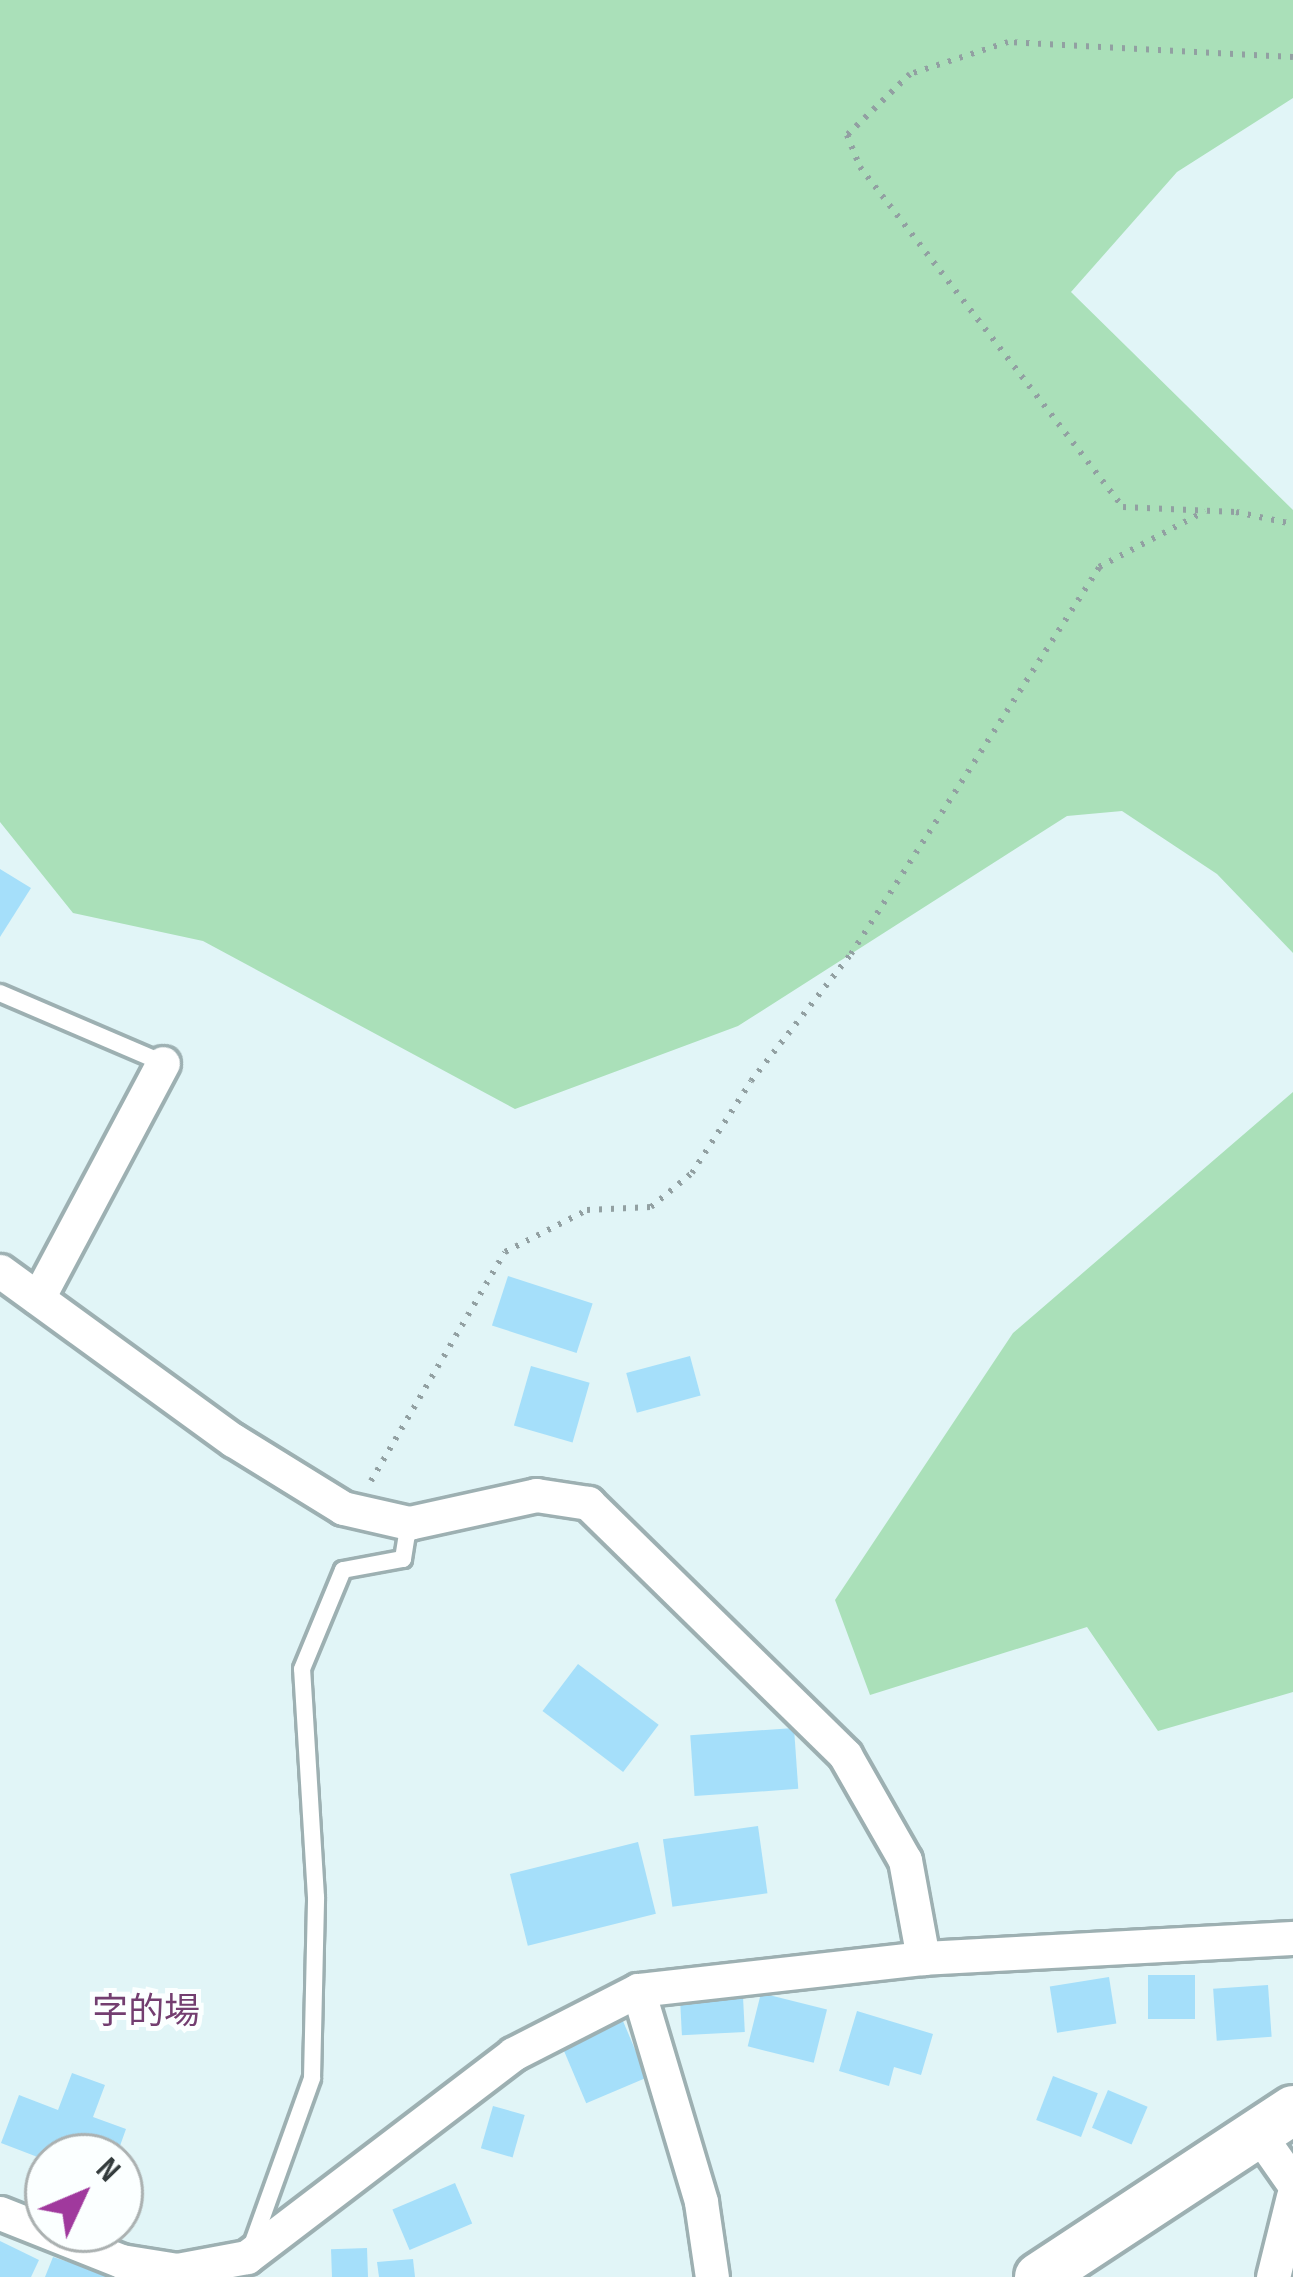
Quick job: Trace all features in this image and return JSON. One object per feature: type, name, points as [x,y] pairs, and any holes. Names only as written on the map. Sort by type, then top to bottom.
[{"type":"main road","points":[[1039,2277],[1275,2122]]},
{"type":"street","points":[[38,1298],[163,1063]]},
{"type":"street","points":[[0,1271],[233,1440],[343,1508],[409,1523],[536,1495],[588,1503],[845,1756],[905,1860],[923,1958]]},
{"type":"street","points":[[0,2213],[122,2261],[177,2270],[247,2257],[513,2054],[638,1990],[923,1958],[1293,1938]]},
{"type":"street","points":[[638,1990],[701,2202],[712,2277]]},
{"type":"street","points":[[1275,2122],[1293,2183]]},
{"type":"street","points":[[1273,2277],[1293,2196]]},
{"type":"lane","points":[[0,993],[163,1063]]},
{"type":"lane","points":[[247,2257],[312,2078],[316,1897],[302,1669],[343,1570],[403,1559],[409,1523]]},
{"type":"path","points":[[1293,57],[1008,42],[910,74],[847,135],[860,167],[1123,507],[1205,511],[1293,524]]},
{"type":"path","points":[[371,1481],[506,1252],[587,1210],[651,1207],[692,1173],[751,1081],[851,954],[1100,567],[1205,511]]},
{"type":"green space","points":[[0,0],[1293,0],[1293,98],[1177,172],[1071,292],[1293,510],[1293,953],[1217,874],[1122,811],[1067,816],[738,1026],[515,1109],[203,941],[73,913],[0,822]]},
{"type":"green space","points":[[1293,1092],[1293,1692],[1158,1731],[1087,1627],[870,1695],[835,1600],[1013,1333]]},
{"type":"building","points":[[0,869],[31,888],[0,937]]},
{"type":"building","points":[[508,1276],[593,1304],[577,1353],[492,1325]]},
{"type":"building","points":[[690,1356],[701,1396],[637,1413],[626,1373]]},
{"type":"building","points":[[531,1366],[590,1383],[573,1442],[514,1426]]},
{"type":"building","points":[[578,1664],[659,1725],[623,1772],[542,1711]]},
{"type":"building","points":[[794,1728],[798,1789],[695,1796],[690,1735]]},
{"type":"building","points":[[758,1826],[767,1893],[672,1907],[663,1839]]},
{"type":"building","points":[[638,1842],[656,1914],[528,1946],[510,1874]]},
{"type":"building","points":[[1148,1975],[1195,1975],[1195,2019],[1148,2019]]},
{"type":"building","points":[[1109,1977],[1116,2023],[1057,2033],[1050,1986]]},
{"type":"building","points":[[1268,1985],[1272,2037],[1217,2041],[1213,1989]]},
{"type":"building","points":[[761,1993],[827,2009],[814,2063],[748,2046]]},
{"type":"building","points":[[743,1997],[745,2032],[682,2035],[680,2000]]},
{"type":"building","points":[[857,2011],[933,2034],[921,2075],[894,2067],[889,2086],[839,2071]]},
{"type":"building","points":[[620,2014],[647,2078],[586,2103],[559,2040]]},
{"type":"building","points":[[72,2073],[105,2085],[93,2117],[126,2129],[125,2133],[24,2133],[24,2152],[1,2143],[19,2095],[58,2110]]},
{"type":"building","points":[[1053,2076],[1098,2093],[1081,2137],[1036,2120]]},
{"type":"building","points":[[1108,2090],[1148,2107],[1132,2145],[1092,2128]]},
{"type":"building","points":[[493,2106],[525,2115],[513,2157],[481,2148]]},
{"type":"building","points":[[455,2183],[472,2224],[410,2250],[392,2210]]},
{"type":"building","points":[[0,2241],[39,2260],[31,2277],[0,2277]]},
{"type":"building","points":[[367,2248],[368,2277],[332,2277],[331,2249]]},
{"type":"building","points":[[53,2257],[112,2276],[112,2277],[45,2277]]},
{"type":"building","points":[[413,2259],[415,2277],[379,2277],[377,2262]]},
{"type":"district","name":"字的場","points":[[146,2013]]}]
